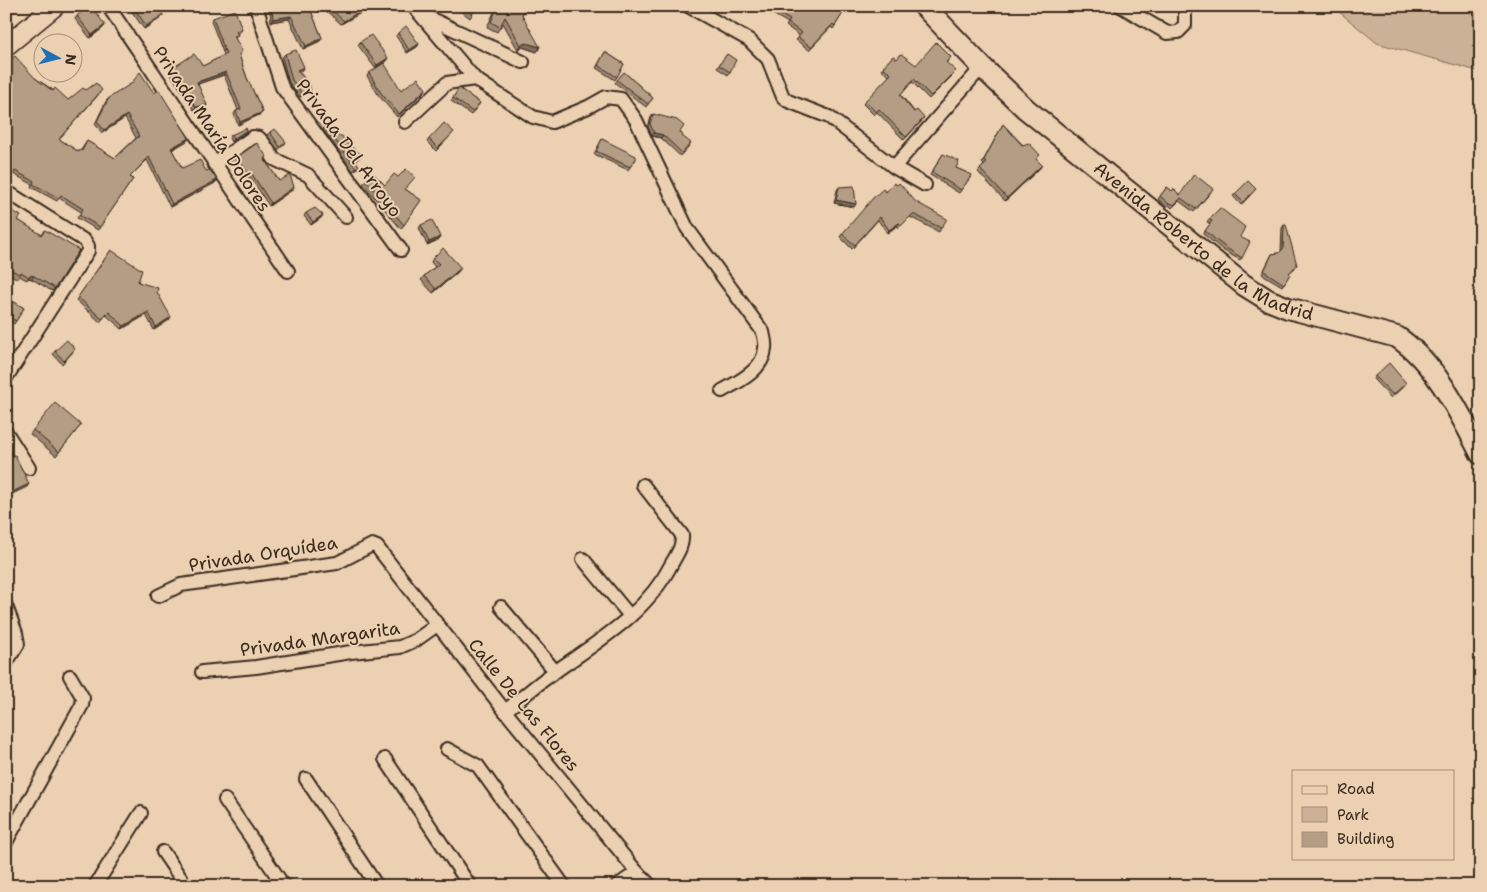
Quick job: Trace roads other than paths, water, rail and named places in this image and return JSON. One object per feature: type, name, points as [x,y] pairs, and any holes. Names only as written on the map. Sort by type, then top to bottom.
[{"type":"main road","name":"Avenida Roberto de la Madrid","points":[[934,9],[982,67],[1026,109],[1244,285],[1268,300],[1288,308],[1397,337],[1410,345],[1421,356],[1458,410],[1481,454]]},
{"type":"street","points":[[6,46],[55,6]]},
{"type":"street","name":"Privada María Dolores","points":[[108,6],[288,270]]},
{"type":"street","name":"Privada Del Arroyo","points":[[256,6],[282,87],[401,250]]},
{"type":"street","points":[[688,6],[749,40],[768,59],[783,97],[788,101],[829,117],[894,166],[925,185]]},
{"type":"street","points":[[1121,6],[1166,33],[1178,32],[1185,25],[1183,6]]},
{"type":"street","points":[[416,10],[522,62]]},
{"type":"street","points":[[416,10],[475,79],[533,116],[552,122],[588,107],[606,97],[621,99],[636,120],[687,228],[763,332],[766,348],[762,362],[744,379],[722,391]]},
{"type":"street","points":[[894,166],[982,67]]},
{"type":"street","points":[[405,122],[447,84],[475,79]]},
{"type":"street","points":[[214,164],[254,137],[259,138],[264,142],[274,158],[308,175],[346,217]]},
{"type":"street","points":[[6,192],[85,241],[88,246],[88,251],[6,378]]},
{"type":"street","points":[[6,432],[29,468]]},
{"type":"street","points":[[505,711],[555,671],[610,634],[663,581],[682,542],[682,535],[642,485]]},
{"type":"street","name":"Privada Orquídea","points":[[158,596],[181,585],[337,563],[372,545]]},
{"type":"street","name":"Calle De Las Flores","points":[[372,545],[377,547],[505,711],[637,872],[651,886]]},
{"type":"street","points":[[583,559],[630,616]]},
{"type":"street","points":[[6,606],[18,644],[6,663]]},
{"type":"street","points":[[501,607],[555,671]]},
{"type":"street","name":"Privada Margarita","points":[[202,672],[400,647],[416,640],[437,625]]},
{"type":"street","points":[[6,842],[82,705],[83,698],[70,676]]},
{"type":"street","points":[[446,748],[478,766],[564,886]]},
{"type":"street","points":[[385,759],[470,886]]},
{"type":"street","points":[[306,779],[377,886]]},
{"type":"street","points":[[225,800],[284,886]]},
{"type":"street","points":[[95,886],[141,813]]},
{"type":"street","points":[[163,852],[186,886]]},
{"type":"street","points":[[617,886],[637,872]]}]
